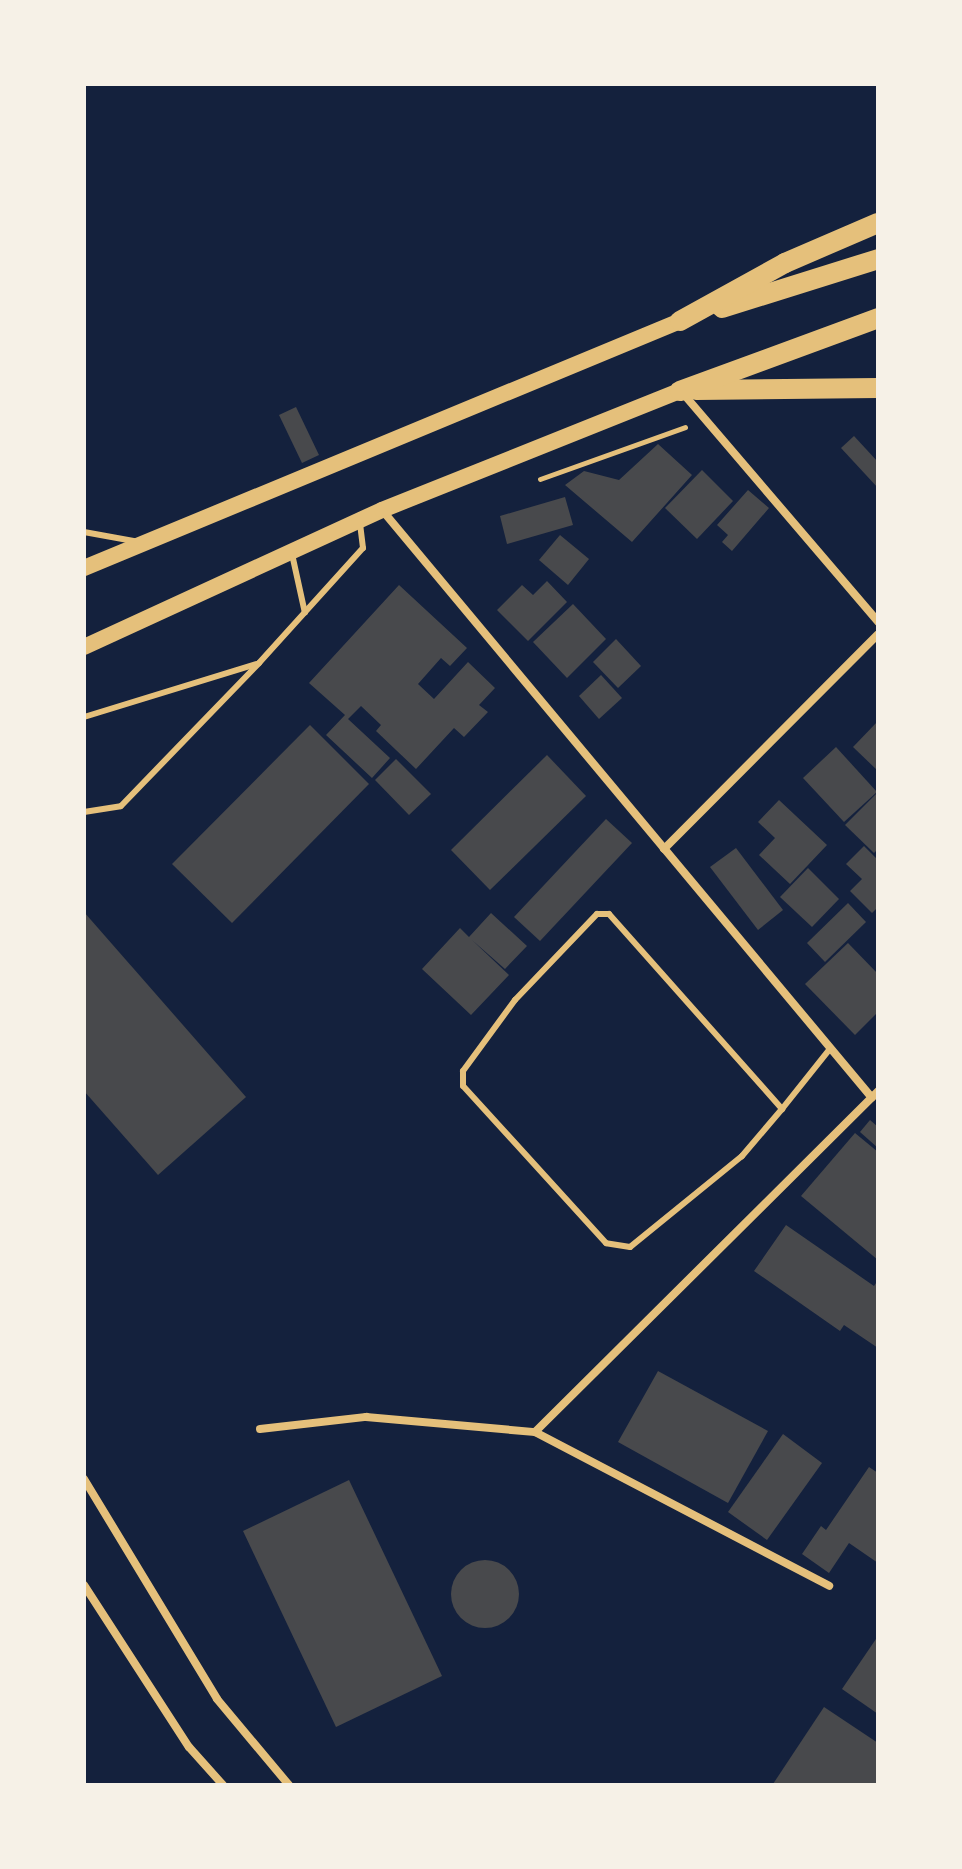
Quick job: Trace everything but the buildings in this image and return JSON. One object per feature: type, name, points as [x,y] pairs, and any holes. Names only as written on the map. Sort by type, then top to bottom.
[{"type":"main road","points":[[680,321],[785,263],[878,223]]},
{"type":"main road","points":[[84,568],[139,542],[680,321],[878,259]]},
{"type":"main road","points":[[84,647],[382,510],[680,391],[878,318]]},
{"type":"main road","points":[[680,391],[878,388]]},
{"type":"street","points":[[680,391],[708,419],[878,622]]},
{"type":"street","points":[[382,510],[829,1050],[875,1094],[535,1432]]},
{"type":"street","points":[[664,849],[878,634]]},
{"type":"street","points":[[260,1429],[366,1417],[535,1432],[829,1586]]},
{"type":"street","points":[[84,1479],[217,1699],[289,1785]]},
{"type":"street","points":[[84,1585],[189,1747],[223,1785]]},
{"type":"lane","points":[[84,812],[121,806],[259,663],[363,548],[360,520]]},
{"type":"lane","points":[[84,532],[139,542]]},
{"type":"lane","points":[[291,551],[305,613]]},
{"type":"lane","points":[[84,717],[259,663]]},
{"type":"lane","points":[[782,1109],[609,914],[597,914],[515,1000],[463,1071],[463,1086],[606,1243],[630,1247],[742,1156],[782,1109],[829,1050]]}]
